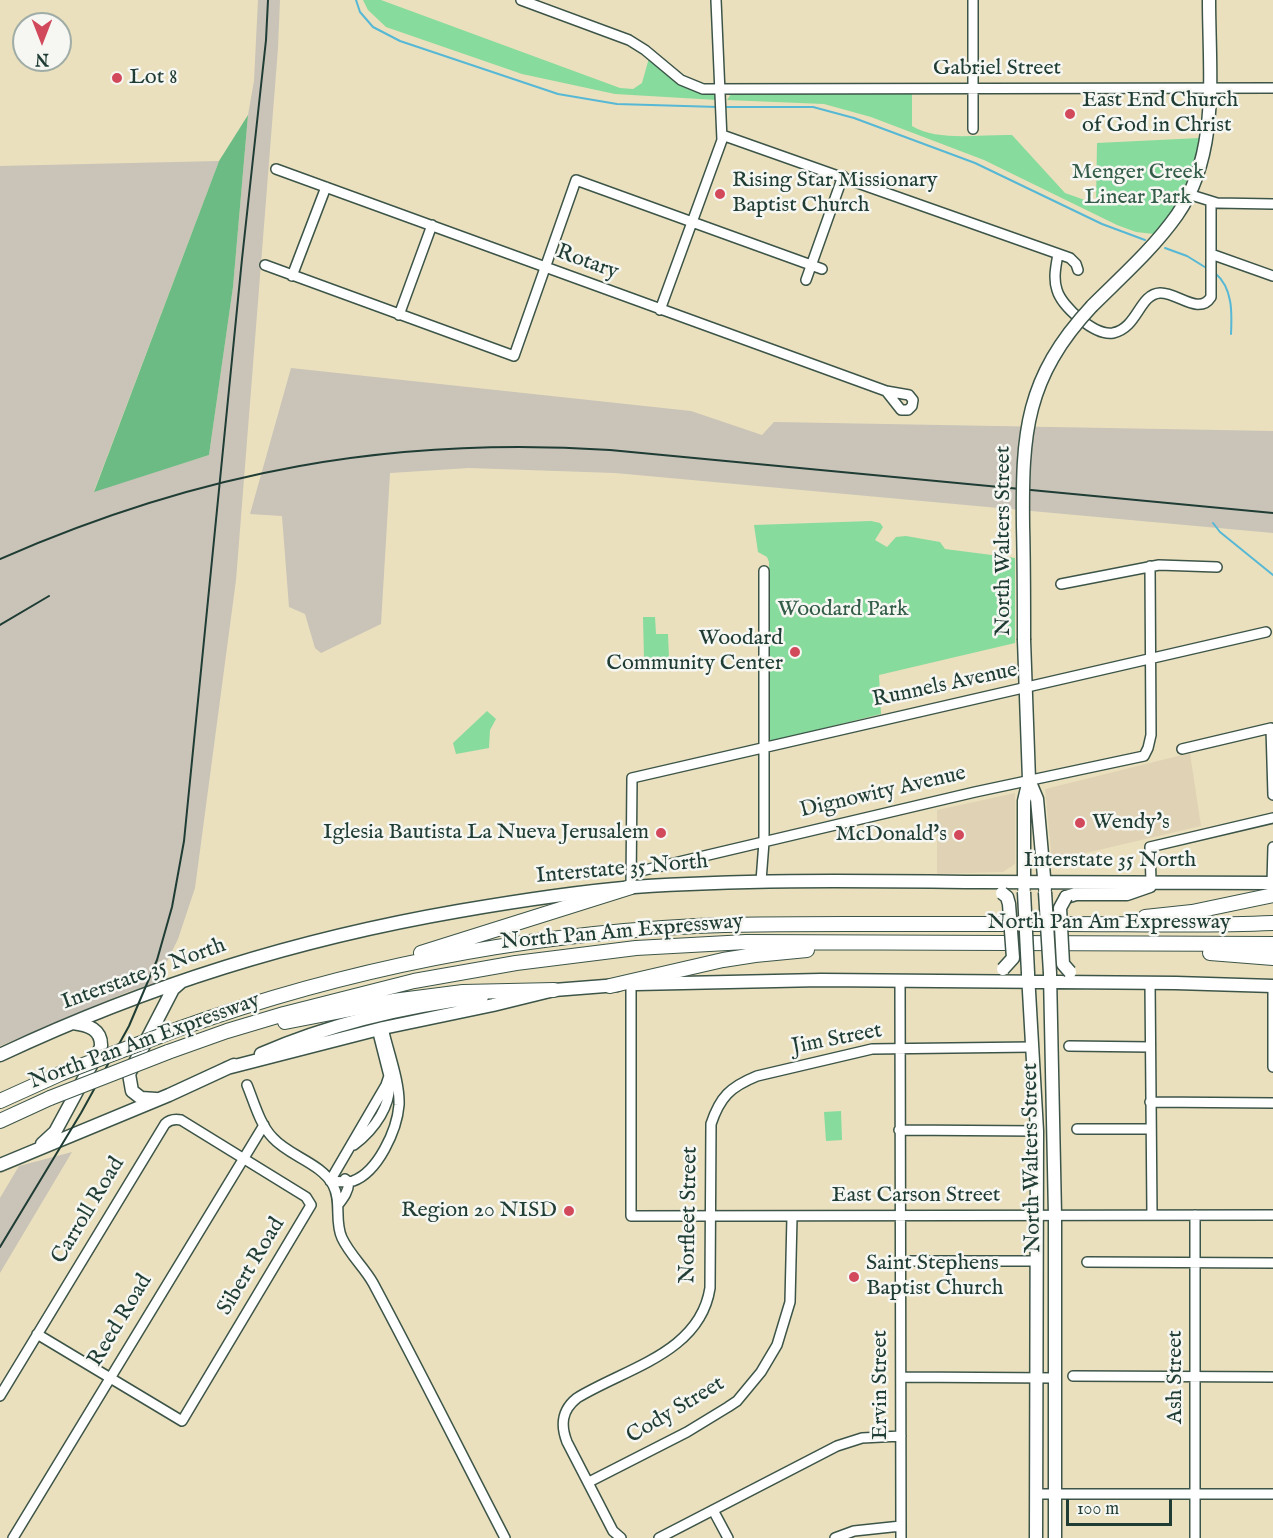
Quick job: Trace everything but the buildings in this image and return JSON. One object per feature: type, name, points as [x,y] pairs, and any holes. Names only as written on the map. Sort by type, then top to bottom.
[{"type":"highway","points":[[231,1011],[287,987],[440,948],[631,887]]},
{"type":"highway","points":[[1069,924],[1192,912],[1273,887]]},
{"type":"highway","name":"North Pan Am Expressway","points":[[0,1101],[62,1073],[231,1011],[307,988],[418,962],[507,946],[618,932],[747,924],[1190,925],[1273,923]]},
{"type":"highway","name":"North Pan Am Expressway","points":[[0,1121],[50,1098],[189,1044],[284,1014],[370,991],[516,963],[636,948],[746,942],[1273,944]]},
{"type":"highway","points":[[1067,943],[1273,958]]},
{"type":"highway","points":[[610,986],[755,955],[914,944]]},
{"type":"highway","points":[[189,1044],[284,1022],[417,997],[463,992],[554,990]]},
{"type":"main road","name":"North Walters Street","points":[[1036,1538],[1037,1131],[1024,887],[1024,801],[1029,780],[1025,688],[1022,474],[1027,424],[1038,387],[1055,353],[1092,306],[1155,242],[1177,214],[1188,194],[1200,165],[1209,127],[1209,0]]},
{"type":"main road","name":"North Walters Street","points":[[1029,780],[1036,799],[1045,887],[1050,977],[1055,1215],[1055,1538]]},
{"type":"main road","name":"Interstate 35 North","points":[[0,1054],[130,999],[225,966],[339,935],[510,902],[631,887],[761,881],[980,882],[1024,887],[1155,882],[1273,887]]},
{"type":"main road","points":[[974,980],[1003,969],[1012,958],[1010,904],[1002,893],[980,882]]},
{"type":"main road","points":[[1110,982],[1070,972],[1064,964],[1060,908],[1066,897],[1076,894],[1127,894],[1155,882]]},
{"type":"main road","points":[[0,1166],[279,1046],[393,1012],[462,999],[610,986],[807,980],[974,980],[1050,977],[1110,982],[1273,986]]},
{"type":"main road","points":[[158,1100],[141,1098],[132,1090],[129,1074],[173,989],[184,980]]},
{"type":"main road","points":[[227,1068],[380,1029],[554,990]]},
{"type":"main road","points":[[34,1151],[55,1132],[101,1047],[102,1040],[98,1033],[84,1025],[73,1023]]},
{"type":"street","points":[[660,310],[722,135],[716,0]]},
{"type":"street","points":[[973,0],[973,129]]},
{"type":"street","name":"Gabriel Street","points":[[528,1],[629,40],[688,83],[721,94],[973,89],[1273,88]]},
{"type":"street","points":[[722,135],[1070,258],[1078,270]]},
{"type":"street","name":"Rotary","points":[[276,169],[886,391]]},
{"type":"street","points":[[806,280],[843,176]]},
{"type":"street","points":[[265,265],[514,356],[576,180],[822,269]]},
{"type":"street","points":[[292,276],[326,187]]},
{"type":"street","points":[[1188,194],[1211,202],[1273,204]]},
{"type":"street","points":[[1058,254],[1054,277],[1058,293],[1086,324],[1104,332],[1114,332],[1128,326],[1153,294],[1166,293],[1197,305],[1206,303],[1211,297],[1211,202]]},
{"type":"street","points":[[399,315],[432,225]]},
{"type":"street","points":[[1211,259],[1273,276]]},
{"type":"street","points":[[1061,584],[1150,566],[1217,567]]},
{"type":"street","points":[[1150,566],[1151,658]]},
{"type":"street","points":[[761,881],[764,842],[764,571]]},
{"type":"street","name":"Runnels Avenue","points":[[632,873],[632,778],[1266,632]]},
{"type":"street","name":"Dignowity Avenue","points":[[632,873],[1029,780],[1144,756],[1151,735],[1151,658]]},
{"type":"street","points":[[1182,749],[1271,728],[1273,795]]},
{"type":"street","points":[[1155,882],[1150,847],[1273,818]]},
{"type":"street","points":[[1273,847],[1273,887]]},
{"type":"street","points":[[631,887],[632,873]]},
{"type":"street","name":"Ervin Street","points":[[900,980],[901,1538]]},
{"type":"street","points":[[1150,982],[1152,1215]]},
{"type":"street","name":"East Carson Street","points":[[631,985],[631,1216],[1273,1215]]},
{"type":"street","points":[[1273,986],[1273,1067]]},
{"type":"street","points":[[380,1029],[391,1091],[368,1134],[351,1147],[333,1177],[339,1205],[340,1236],[371,1280],[504,1538]]},
{"type":"street","points":[[247,1085],[264,1125],[272,1137],[286,1150],[333,1177],[349,1182],[355,1181],[375,1165],[395,1124],[399,1104],[398,1088],[380,1029]]},
{"type":"street","points":[[1069,1046],[1150,1047]]},
{"type":"street","name":"Jim Street","points":[[711,1124],[722,1098],[741,1083],[757,1076],[856,1052],[900,1048],[1032,1047]]},
{"type":"street","points":[[1150,1102],[1273,1103]]},
{"type":"street","name":"Carroll Road","points":[[0,1396],[168,1121],[181,1120],[243,1158]]},
{"type":"street","name":"Norfleet Street","points":[[621,1538],[613,1531],[563,1432],[565,1410],[583,1395],[684,1340],[703,1314],[709,1298],[711,1124]]},
{"type":"street","name":"Reed Road","points":[[13,1538],[264,1125]]},
{"type":"street","points":[[1077,1129],[1150,1129]]},
{"type":"street","points":[[899,1130],[1037,1131]]},
{"type":"street","name":"Sibert Road","points":[[110,1378],[182,1421],[311,1205],[306,1197],[243,1158]]},
{"type":"street","points":[[339,1205],[346,1194],[349,1182]]},
{"type":"street","name":"Ash Street","points":[[1195,1215],[1195,1538]]},
{"type":"street","name":"Cody Street","points":[[589,1482],[687,1432],[728,1407],[737,1401],[761,1372],[782,1334],[790,1302],[792,1217]]},
{"type":"street","points":[[901,1261],[1037,1261]]},
{"type":"street","points":[[1088,1262],[1273,1263]]},
{"type":"street","points":[[37,1334],[110,1378]]},
{"type":"street","points":[[1072,1376],[1273,1377]]},
{"type":"street","points":[[900,1377],[1055,1378]]},
{"type":"street","points":[[659,1538],[849,1441],[901,1436]]},
{"type":"street","points":[[1037,1494],[1273,1494]]},
{"type":"street","points":[[713,1510],[728,1538]]},
{"type":"street","points":[[835,1538],[854,1531],[901,1526]]},
{"type":"shaded area","points":[[258,0],[280,0],[278,48],[236,580],[195,888],[178,939],[157,982],[125,993],[0,1046],[0,166],[219,161],[94,491],[209,455],[233,287],[248,115],[254,81]]},
{"type":"shaded area","points":[[291,368],[691,411],[762,435],[774,422],[1273,431],[1273,533],[615,473],[469,468],[390,473],[381,624],[321,653],[315,648],[305,614],[289,607],[282,516],[250,514]]},
{"type":"shaded area","points":[[1190,753],[1201,826],[1052,861],[1045,789]]},
{"type":"shaded area","points":[[1015,793],[1015,864],[1003,872],[937,874],[937,810]]},
{"type":"shaded area","points":[[72,1152],[0,1273],[0,1198],[19,1166]]},
{"type":"green space","points":[[363,0],[381,0],[620,88],[633,89],[642,83],[649,58],[678,82],[694,90],[713,94],[717,100],[615,94],[522,74],[386,27],[368,10]]},
{"type":"green space","name":"Menger Creek Linear Park","points":[[731,94],[912,94],[912,126],[922,131],[947,136],[1012,135],[1065,193],[1096,204],[1097,143],[1200,138],[1183,189],[1171,212],[1154,234],[1136,232],[1117,225],[984,160],[871,117],[824,104],[727,100]]},
{"type":"green space","points":[[248,115],[233,287],[209,455],[94,492],[219,161]]},
{"type":"green space","name":"Woodard Park","points":[[871,521],[880,523],[883,527],[875,540],[887,547],[896,537],[906,536],[940,542],[945,549],[1015,558],[1015,643],[879,675],[881,714],[770,741],[767,736],[769,562],[767,557],[758,552],[754,525]]},
{"type":"green space","points":[[643,617],[655,617],[656,634],[668,634],[669,659],[644,659]]},
{"type":"green space","points":[[487,711],[496,719],[490,730],[489,748],[456,754],[453,743]]},
{"type":"green space","points":[[841,1111],[842,1140],[826,1141],[824,1112]]},
{"type":"waterway","points":[[356,0],[360,12],[373,27],[400,41],[558,94],[617,104],[718,107]]},
{"type":"waterway","points":[[724,107],[813,107],[854,118],[975,163],[1102,224],[1145,240]]},
{"type":"waterway","points":[[1165,248],[1187,256],[1208,269]]},
{"type":"waterway","points":[[1215,273],[1228,293],[1231,309],[1231,334]]},
{"type":"waterway","points":[[1213,523],[1220,532],[1273,575]]},
{"type":"railway","points":[[0,1247],[81,1113],[129,1026],[157,960],[172,907],[184,841],[266,40],[268,0]]},
{"type":"railway","points":[[0,559],[75,528],[149,503],[224,482],[298,466],[374,455],[451,449],[529,447],[610,450],[1273,513]]},
{"type":"railway","points":[[0,625],[49,596]]},
{"type":"place","name":"Lot 8","points":[[117,78]]},
{"type":"place","name":"East End Church of God in Christ","points":[[1070,114]]},
{"type":"place","name":"Rising Star Missionary Baptist Church","points":[[720,194]]},
{"type":"place","name":"Woodard Community Center","points":[[795,652]]},
{"type":"place","name":"Wendy's","points":[[1080,823]]},
{"type":"place","name":"Iglesia Bautista La Nueva Jerusalem","points":[[661,833]]},
{"type":"place","name":"McDonald's","points":[[959,835]]},
{"type":"place","name":"Region 20 NISD","points":[[569,1211]]},
{"type":"place","name":"Saint Stephens Baptist Church","points":[[854,1277]]}]
